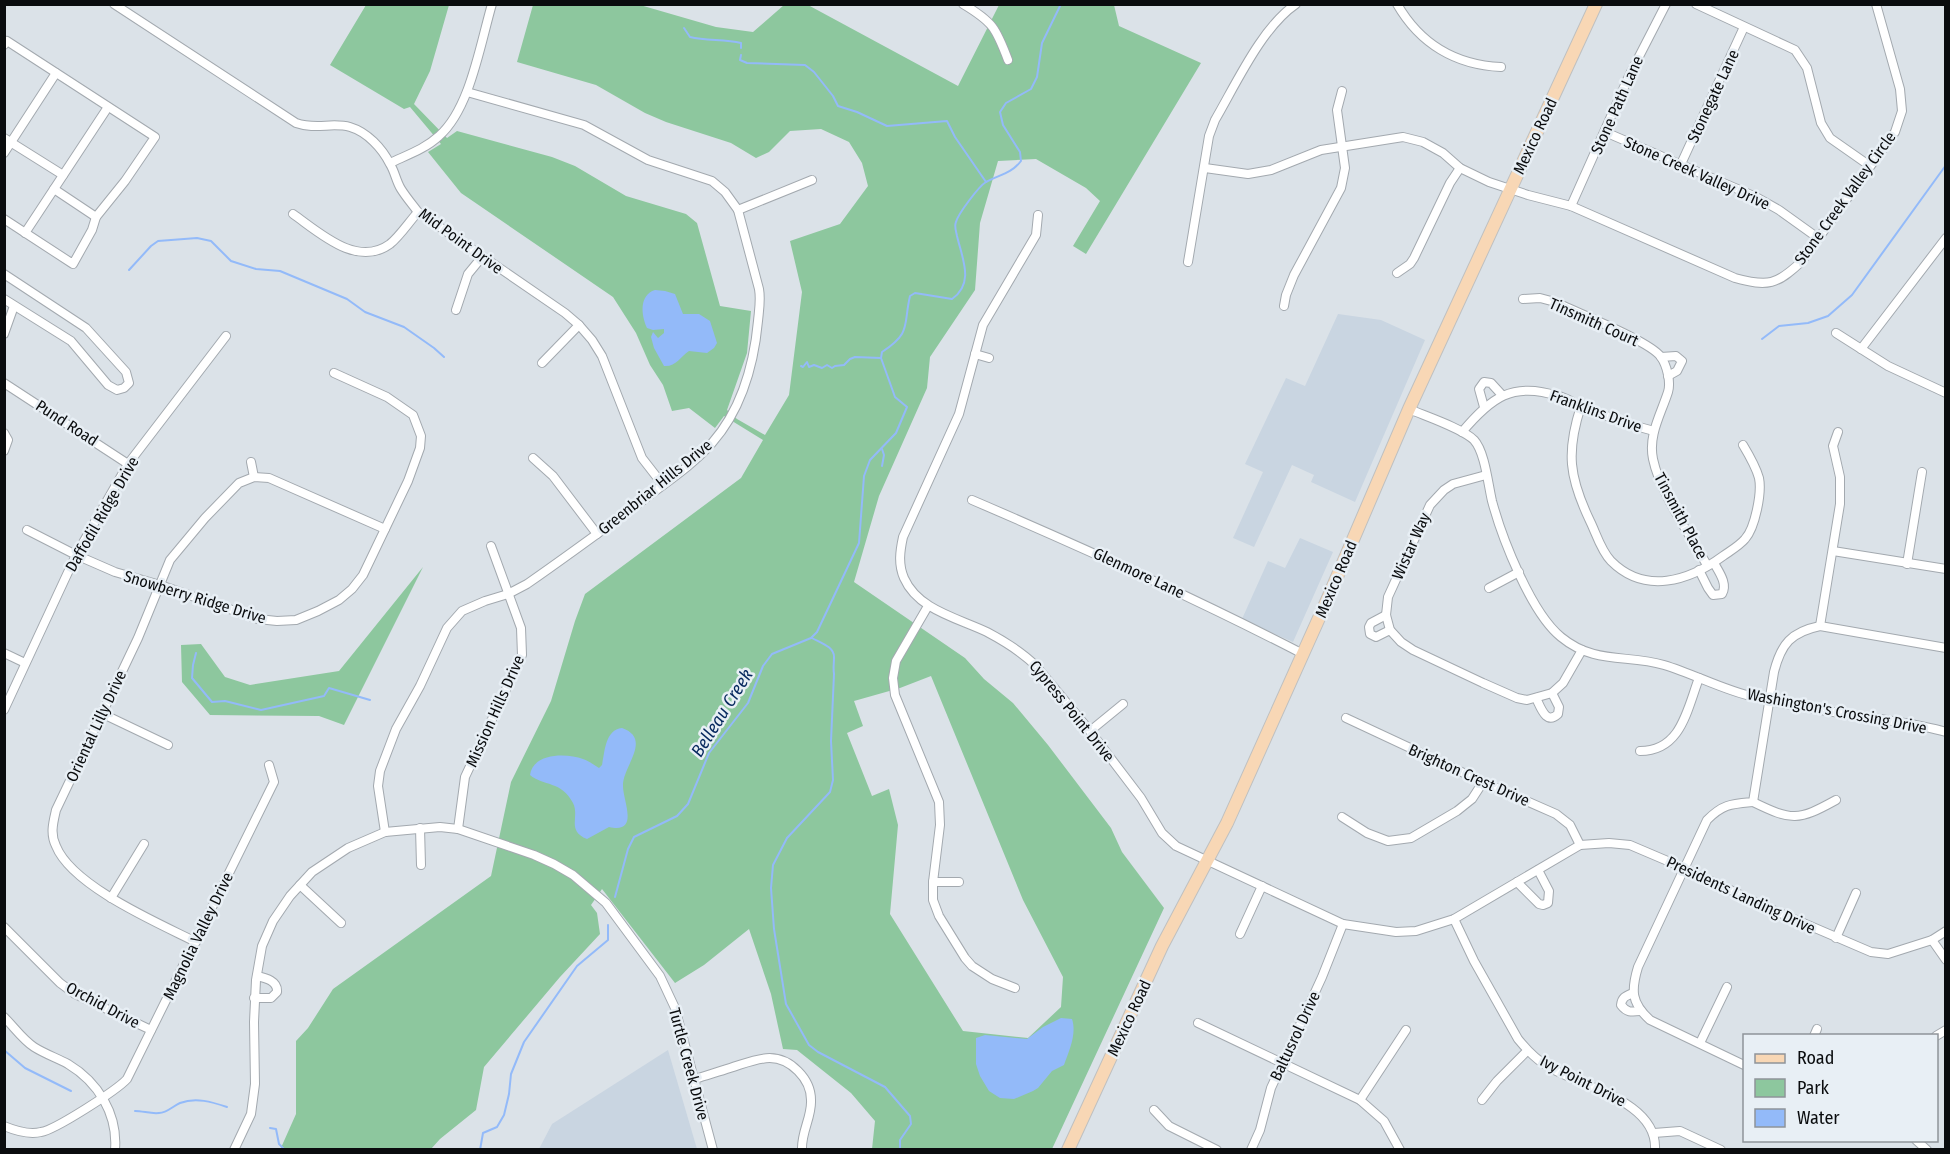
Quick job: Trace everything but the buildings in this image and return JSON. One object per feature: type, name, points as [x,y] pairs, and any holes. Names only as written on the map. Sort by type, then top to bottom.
[{"type":"main road","name":"Mexico Road","points":[[1068,1149],[1162,946],[1208,861],[1245,783],[1409,409],[1596,4]]},
{"type":"street","name":"Mid Point Drive","points":[[114,4],[296,123],[315,128],[332,125],[349,127],[362,132],[379,147],[390,163],[401,189],[418,212],[565,313],[592,340],[602,356],[642,458],[663,484]]},
{"type":"street","points":[[390,163],[440,136],[454,121],[467,92],[492,4]]},
{"type":"street","points":[[963,4],[994,26],[1008,60]]},
{"type":"street","points":[[1188,262],[1209,136],[1215,120],[1268,31],[1296,4]]},
{"type":"street","points":[[1397,4],[1412,27],[1433,45],[1476,66],[1501,67]]},
{"type":"street","name":"Stone Path Lane","points":[[1571,206],[1629,76],[1666,4]]},
{"type":"street","points":[[1696,4],[1795,50],[1807,68],[1821,123],[1830,138],[1870,166]]},
{"type":"street","name":"Stone Creek Valley Circle","points":[[1205,168],[1248,174],[1271,170],[1321,150],[1342,145],[1403,137],[1414,139],[1443,153],[1460,168],[1489,182],[1571,206],[1735,278],[1753,283],[1774,283],[1802,261],[1895,132],[1902,111],[1899,88],[1876,4]]},
{"type":"street","name":"Stonegate Lane","points":[[1681,164],[1744,27]]},
{"type":"street","points":[[4,45],[7,41],[155,137],[125,182],[96,217],[92,230],[74,264],[4,219]]},
{"type":"street","points":[[4,153],[8,140],[56,73]]},
{"type":"street","name":"Greenbriar Hills Drive","points":[[385,832],[378,786],[380,771],[396,729],[420,686],[447,628],[462,611],[508,594],[527,584],[597,534],[706,450],[719,434],[741,395],[749,371],[756,335],[760,297],[738,210],[725,192],[712,181],[648,160],[584,125],[467,92]]},
{"type":"street","points":[[1284,306],[1294,276],[1341,188],[1345,168],[1337,110],[1342,92]]},
{"type":"street","points":[[26,233],[108,107]]},
{"type":"street","name":"Stone Creek Valley Drive","points":[[1605,132],[1756,197],[1779,210],[1818,238]]},
{"type":"street","points":[[8,140],[63,176]]},
{"type":"street","points":[[1397,273],[1410,264],[1414,258],[1450,183],[1460,168]]},
{"type":"street","points":[[738,210],[812,180]]},
{"type":"street","points":[[54,189],[96,217]]},
{"type":"street","points":[[293,214],[344,248],[363,253],[377,250],[391,243],[418,212]]},
{"type":"street","name":"Cypress Point Drive","points":[[1038,215],[1036,235],[983,326],[959,414],[903,537],[899,558],[904,578],[914,594],[928,606],[987,633],[1028,658],[1090,731],[1141,798],[1162,833],[1179,848],[1208,861]]},
{"type":"street","points":[[1861,349],[1946,238]]},
{"type":"street","points":[[456,310],[468,274],[482,257]]},
{"type":"street","points":[[4,274],[86,328],[126,372],[129,383],[117,390],[108,385],[71,341],[4,299]]},
{"type":"street","name":"Tinsmith Court","points":[[1523,299],[1540,298],[1555,302],[1641,341],[1661,357],[1669,384],[1654,431]]},
{"type":"street","points":[[4,334],[14,306]]},
{"type":"street","points":[[542,363],[579,325]]},
{"type":"street","points":[[1836,333],[1888,366],[1946,393]]},
{"type":"street","name":"Daffodil Ridge Drive","points":[[4,710],[76,555],[128,464],[226,336]]},
{"type":"street","points":[[975,354],[989,358]]},
{"type":"street","name":"Tinsmith Court","points":[[1661,357],[1676,356],[1682,361],[1677,371],[1668,376]]},
{"type":"street","name":"Snowberry Ridge Drive","points":[[27,530],[115,572],[258,619],[296,620],[318,611],[339,600],[363,575],[417,459],[421,436],[413,415],[401,405],[334,374]]},
{"type":"street","name":"Franklins Drive","points":[[1484,407],[1479,389],[1484,382],[1491,383],[1502,395]]},
{"type":"street","name":"Pund Road","points":[[4,383],[128,464]]},
{"type":"street","name":"Franklins Drive","points":[[1462,432],[1484,407],[1502,395],[1525,390],[1559,396],[1622,423],[1654,431]]},
{"type":"street","points":[[1581,406],[1574,429],[1571,456],[1574,482],[1580,501],[1610,560],[1637,578],[1656,582],[1677,579],[1707,566],[1745,539],[1753,523],[1758,504],[1760,479],[1743,445]]},
{"type":"street","name":"Washington's Crossing Drive","points":[[1409,409],[1462,432],[1474,440],[1479,449],[1503,536],[1519,572],[1534,603],[1558,636],[1572,646],[1608,658],[1662,664],[1751,697],[1946,732]]},
{"type":"street","name":"Tinsmith Place","points":[[1654,431],[1653,456],[1658,477],[1707,566]]},
{"type":"street","points":[[1820,626],[1840,504],[1840,477],[1833,446],[1838,432]]},
{"type":"street","points":[[4,433],[8,440],[4,452]]},
{"type":"street","points":[[533,458],[553,476],[597,534]]},
{"type":"street","points":[[251,462],[254,477],[269,478],[386,529]]},
{"type":"street","points":[[1907,564],[1922,472]]},
{"type":"street","name":"Wistar Way","points":[[1386,615],[1371,623],[1370,634],[1376,637],[1390,630],[1386,615],[1388,597],[1430,505],[1444,489],[1453,484],[1486,475]]},
{"type":"street","name":"Oriental Lilly Drive","points":[[196,942],[111,898],[91,885],[59,853],[53,838],[52,825],[56,810],[103,714],[160,585],[166,566],[187,538],[239,483],[254,477]]},
{"type":"street","name":"Glenmore Lane","points":[[972,500],[1113,561],[1201,602],[1303,654]]},
{"type":"street","name":"Mission Hills Drive","points":[[458,829],[465,777],[522,655],[521,628],[491,546]]},
{"type":"street","points":[[1833,551],[1946,569]]},
{"type":"street","points":[[1489,588],[1519,572]]},
{"type":"street","points":[[928,606],[896,661],[893,678],[895,695],[939,802],[940,825],[933,900],[939,916],[965,958],[980,972],[1014,988]]},
{"type":"street","points":[[1753,802],[1777,662],[1788,640],[1809,628],[1820,626],[1946,648]]},
{"type":"street","points":[[1390,630],[1401,642],[1413,650],[1517,698],[1527,700],[1552,693],[1563,683],[1582,650]]},
{"type":"street","points":[[4,653],[25,663]]},
{"type":"street","points":[[1640,751],[1661,748],[1677,733],[1699,678]]},
{"type":"street","points":[[1536,698],[1544,716],[1555,717],[1559,707],[1552,693]]},
{"type":"street","points":[[1090,731],[1124,704]]},
{"type":"street","points":[[103,714],[168,745]]},
{"type":"street","name":"Brighton Crest Drive","points":[[1346,718],[1483,783],[1556,814],[1570,825],[1580,845]]},
{"type":"street","name":"Magnolia Valley Drive","points":[[4,1126],[32,1133],[50,1130],[116,1089],[127,1079],[274,782],[269,765]]},
{"type":"street","points":[[1342,817],[1367,833],[1388,841],[1411,838],[1457,811],[1472,799],[1483,783]]},
{"type":"street","points":[[1743,1064],[1650,1020],[1641,1011],[1633,993],[1638,967],[1707,820],[1717,810],[1732,803],[1753,802],[1777,813],[1797,817],[1812,814],[1836,800]]},
{"type":"street","name":"Turtle Creek Drive","points":[[234,1149],[251,1114],[255,1084],[254,998],[262,946],[273,921],[312,872],[348,848],[385,832],[440,827],[458,829],[554,864],[573,875],[606,903],[663,981],[675,1008],[713,1149]]},
{"type":"street","points":[[420,828],[421,865]]},
{"type":"street","name":"Presidents Landing Drive","points":[[1208,861],[1343,924],[1360,928],[1406,932],[1454,919],[1580,845],[1609,843],[1630,845],[1871,952],[1888,954],[1932,940],[1946,931]]},
{"type":"street","points":[[111,898],[144,844]]},
{"type":"street","points":[[1517,882],[1539,904],[1548,903],[1549,891],[1538,870]]},
{"type":"street","points":[[933,882],[959,882]]},
{"type":"street","points":[[300,885],[341,923]]},
{"type":"street","points":[[1240,934],[1262,886]]},
{"type":"street","points":[[1836,938],[1856,893]]},
{"type":"street","name":"Ivy Point Drive","points":[[1454,919],[1484,980],[1527,1051],[1549,1067],[1634,1108],[1646,1120],[1654,1133]]},
{"type":"street","name":"Baltusrol Drive","points":[[1251,1149],[1260,1130],[1271,1088],[1284,1064],[1343,924]]},
{"type":"street","name":"Orchid Drive","points":[[4,927],[50,974],[68,988],[151,1030]]},
{"type":"street","points":[[1932,940],[1946,960]]},
{"type":"street","points":[[254,998],[271,998],[277,992],[278,987],[275,983],[257,976]]},
{"type":"street","points":[[1700,1043],[1727,987]]},
{"type":"street","points":[[1633,993],[1624,997],[1621,1005],[1625,1010],[1631,1012],[1641,1011]]},
{"type":"street","points":[[4,1017],[28,1043],[88,1078],[103,1096],[114,1126],[115,1149]]},
{"type":"street","points":[[1198,1023],[1360,1100],[1384,1121],[1400,1149]]},
{"type":"street","points":[[1360,1100],[1406,1030]]},
{"type":"street","points":[[1482,1100],[1497,1081],[1527,1051]]},
{"type":"street","points":[[695,1079],[763,1058],[776,1058],[789,1064],[807,1083],[812,1103],[801,1138],[802,1149]]},
{"type":"street","points":[[1154,1110],[1169,1126],[1217,1149]]},
{"type":"street","points":[[1655,1149],[1654,1133],[1680,1131],[1721,1149]]},
{"type":"shaded area","points":[[1338,314],[1381,320],[1425,340],[1355,502],[1311,482],[1314,475],[1292,465],[1254,547],[1233,538],[1263,472],[1245,464],[1286,378],[1305,386]]},
{"type":"shaded area","points":[[1300,538],[1333,552],[1293,642],[1242,619],[1268,561],[1285,568]]},
{"type":"shaded area","points":[[668,1050],[697,1149],[539,1149],[552,1124]]},
{"type":"green space","points":[[366,5],[449,5],[430,71],[414,104],[447,138],[457,131],[552,157],[575,166],[626,196],[686,214],[697,223],[720,306],[751,311],[747,353],[727,410],[737,419],[765,435],[789,395],[802,292],[790,241],[840,224],[868,186],[862,163],[849,142],[821,129],[790,131],[769,152],[756,158],[731,143],[645,113],[596,85],[517,62],[533,5],[640,5],[716,27],[753,32],[784,5],[808,5],[958,86],[999,5],[1114,5],[1119,26],[1201,63],[1086,254],[1073,246],[1100,201],[1086,188],[1036,159],[998,161],[980,223],[975,290],[930,357],[927,388],[879,496],[854,582],[965,658],[984,679],[1013,703],[1111,828],[1122,852],[1164,908],[1052,1149],[872,1149],[875,1121],[851,1093],[797,1050],[783,1049],[771,994],[749,929],[704,965],[675,983],[602,889],[591,905],[597,913],[600,934],[560,977],[484,1067],[476,1110],[431,1149],[280,1150],[296,1114],[296,1041],[308,1028],[333,989],[491,876],[511,782],[551,701],[585,594],[741,478],[763,440],[724,416],[715,428],[689,408],[672,411],[663,385],[650,365],[636,333],[613,297],[461,193],[428,152],[441,144],[410,107],[404,109],[330,65]],"holes":[[[931,676],[1023,900],[1063,977],[1061,1007],[1028,1038],[963,1031],[890,914],[898,825],[889,789],[872,796],[847,733],[863,726],[854,701],[900,688]]]},
{"type":"green space","points":[[423,567],[344,725],[319,716],[210,715],[182,682],[181,645],[201,644],[225,677],[250,685],[339,671]]},
{"type":"water","points":[[655,290],[675,294],[683,314],[699,314],[710,321],[717,343],[714,348],[707,353],[689,351],[675,363],[664,366],[651,337],[653,332],[658,338],[664,333],[664,329],[647,328],[643,317],[646,296]]},
{"type":"water","points":[[622,728],[631,733],[636,746],[623,786],[627,821],[624,826],[609,827],[587,839],[577,832],[575,808],[569,796],[558,787],[530,775],[532,768],[537,762],[551,756],[568,756],[583,759],[599,768],[602,765],[609,737]]},
{"type":"water","points":[[1061,1018],[1072,1019],[1074,1031],[1064,1065],[1052,1071],[1038,1088],[1014,1099],[1000,1098],[989,1091],[976,1064],[976,1038],[985,1035],[1027,1039],[1043,1027]]},
{"type":"waterway","name":"Belleau Creek","points":[[615,897],[628,849],[634,837],[677,816],[688,804],[709,753],[748,703],[763,666],[772,654],[811,638],[817,632],[859,543],[864,476],[870,460],[896,433],[907,407],[895,397],[881,358],[882,352],[898,339],[905,328],[910,296],[915,293],[952,299],[963,286],[964,261],[955,224],[974,194],[986,182],[1009,171],[1021,161],[1020,152],[1003,125],[1000,112],[1006,103],[1031,89],[1037,77],[1042,43],[1061,4]]},
{"type":"waterway","points":[[684,28],[690,37],[741,43],[741,48]]},
{"type":"waterway","points":[[741,55],[740,60],[747,63],[805,65],[814,72],[838,106],[887,126],[947,121],[955,137],[986,182]]},
{"type":"waterway","points":[[1762,339],[1779,326],[1808,323],[1828,316],[1852,295],[1946,165]]},
{"type":"waterway","points":[[129,270],[158,241],[197,238],[211,241],[231,261],[256,269],[280,271],[347,299],[365,312],[404,327],[444,357]]},
{"type":"waterway","points":[[801,366],[803,367],[807,362],[809,367],[814,365],[822,368],[827,365],[832,368],[844,365],[855,357],[881,358]]},
{"type":"waterway","points":[[882,449],[884,455],[882,466]]},
{"type":"waterway","points":[[812,638],[827,646],[834,654],[831,741],[833,780],[830,792],[787,838],[773,865],[771,888],[774,929],[786,1004],[809,1045],[885,1087],[910,1116],[911,1124],[900,1140],[900,1150]]},
{"type":"waterway","points":[[196,653],[192,678],[212,702],[225,701],[261,710],[324,696],[329,688],[370,700]]},
{"type":"waterway","name":"Belleau Creek","points":[[480,1150],[483,1133],[497,1127],[504,1115],[511,1074],[524,1042],[577,966],[608,940],[608,925]]},
{"type":"waterway","points":[[4,1050],[25,1068],[71,1091]]},
{"type":"waterway","points":[[135,1111],[162,1113],[180,1103],[192,1100],[227,1107]]},
{"type":"waterway","points":[[270,1128],[276,1129],[279,1144],[285,1150]]}]
